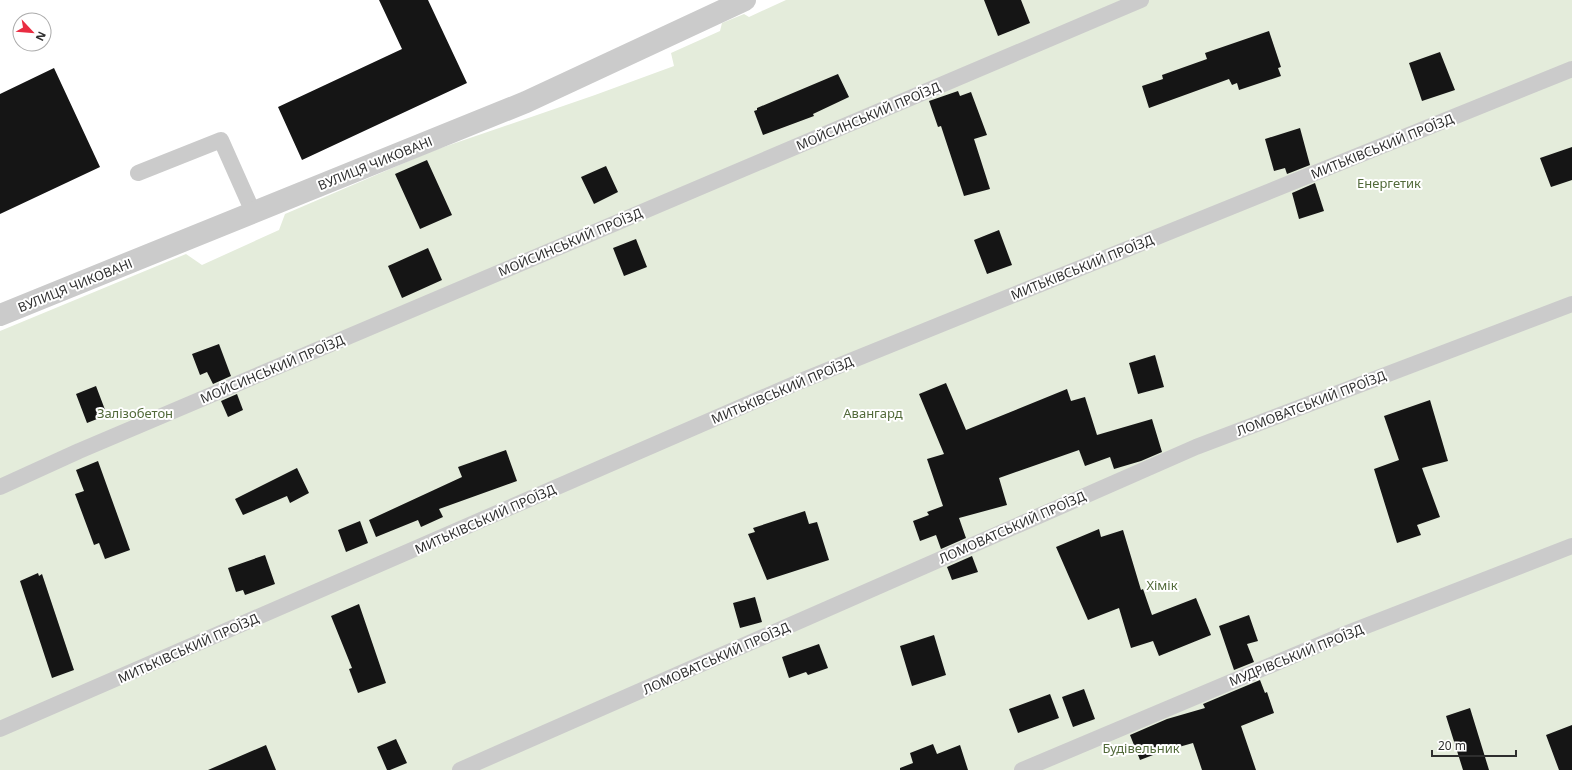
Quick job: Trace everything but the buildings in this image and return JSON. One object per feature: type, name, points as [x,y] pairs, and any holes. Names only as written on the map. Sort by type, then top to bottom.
[{"type":"street","name":"ВУЛИЦЯ ЧИКОВАНІ","points":[[0,315],[526,102],[745,0]]},
{"type":"lane","name":"МОЙСИНСЬКИЙ ПРОЇЗД","points":[[0,487],[79,451],[1141,0]]},
{"type":"lane","name":"МИТЬКІВСЬКИЙ ПРОЇЗД","points":[[0,730],[801,381],[1572,69]]},
{"type":"lane","points":[[138,173],[221,140],[253,212]]},
{"type":"lane","name":"ЛОМОВАТСЬКИЙ ПРОЇЗД","points":[[460,770],[1196,446],[1572,304]]},
{"type":"lane","name":"МУДРІВСЬКИЙ ПРОЇЗД","points":[[1022,770],[1340,636],[1572,546]]},
{"type":"green space","points":[[786,0],[1572,0],[1572,770],[0,770],[0,331],[186,254],[202,265],[279,230],[285,214],[432,151],[674,66],[671,53],[720,31],[722,23],[744,14],[749,17]]},
{"type":"park label","name":"Енергетик","points":[[1389,183]]},
{"type":"park label","name":"Залізобетон","points":[[135,413]]},
{"type":"park label","name":"Авангард","points":[[873,413]]},
{"type":"park label","name":"Хімік","points":[[1162,585]]},
{"type":"park label","name":"Будівельник","points":[[1141,748]]}]
